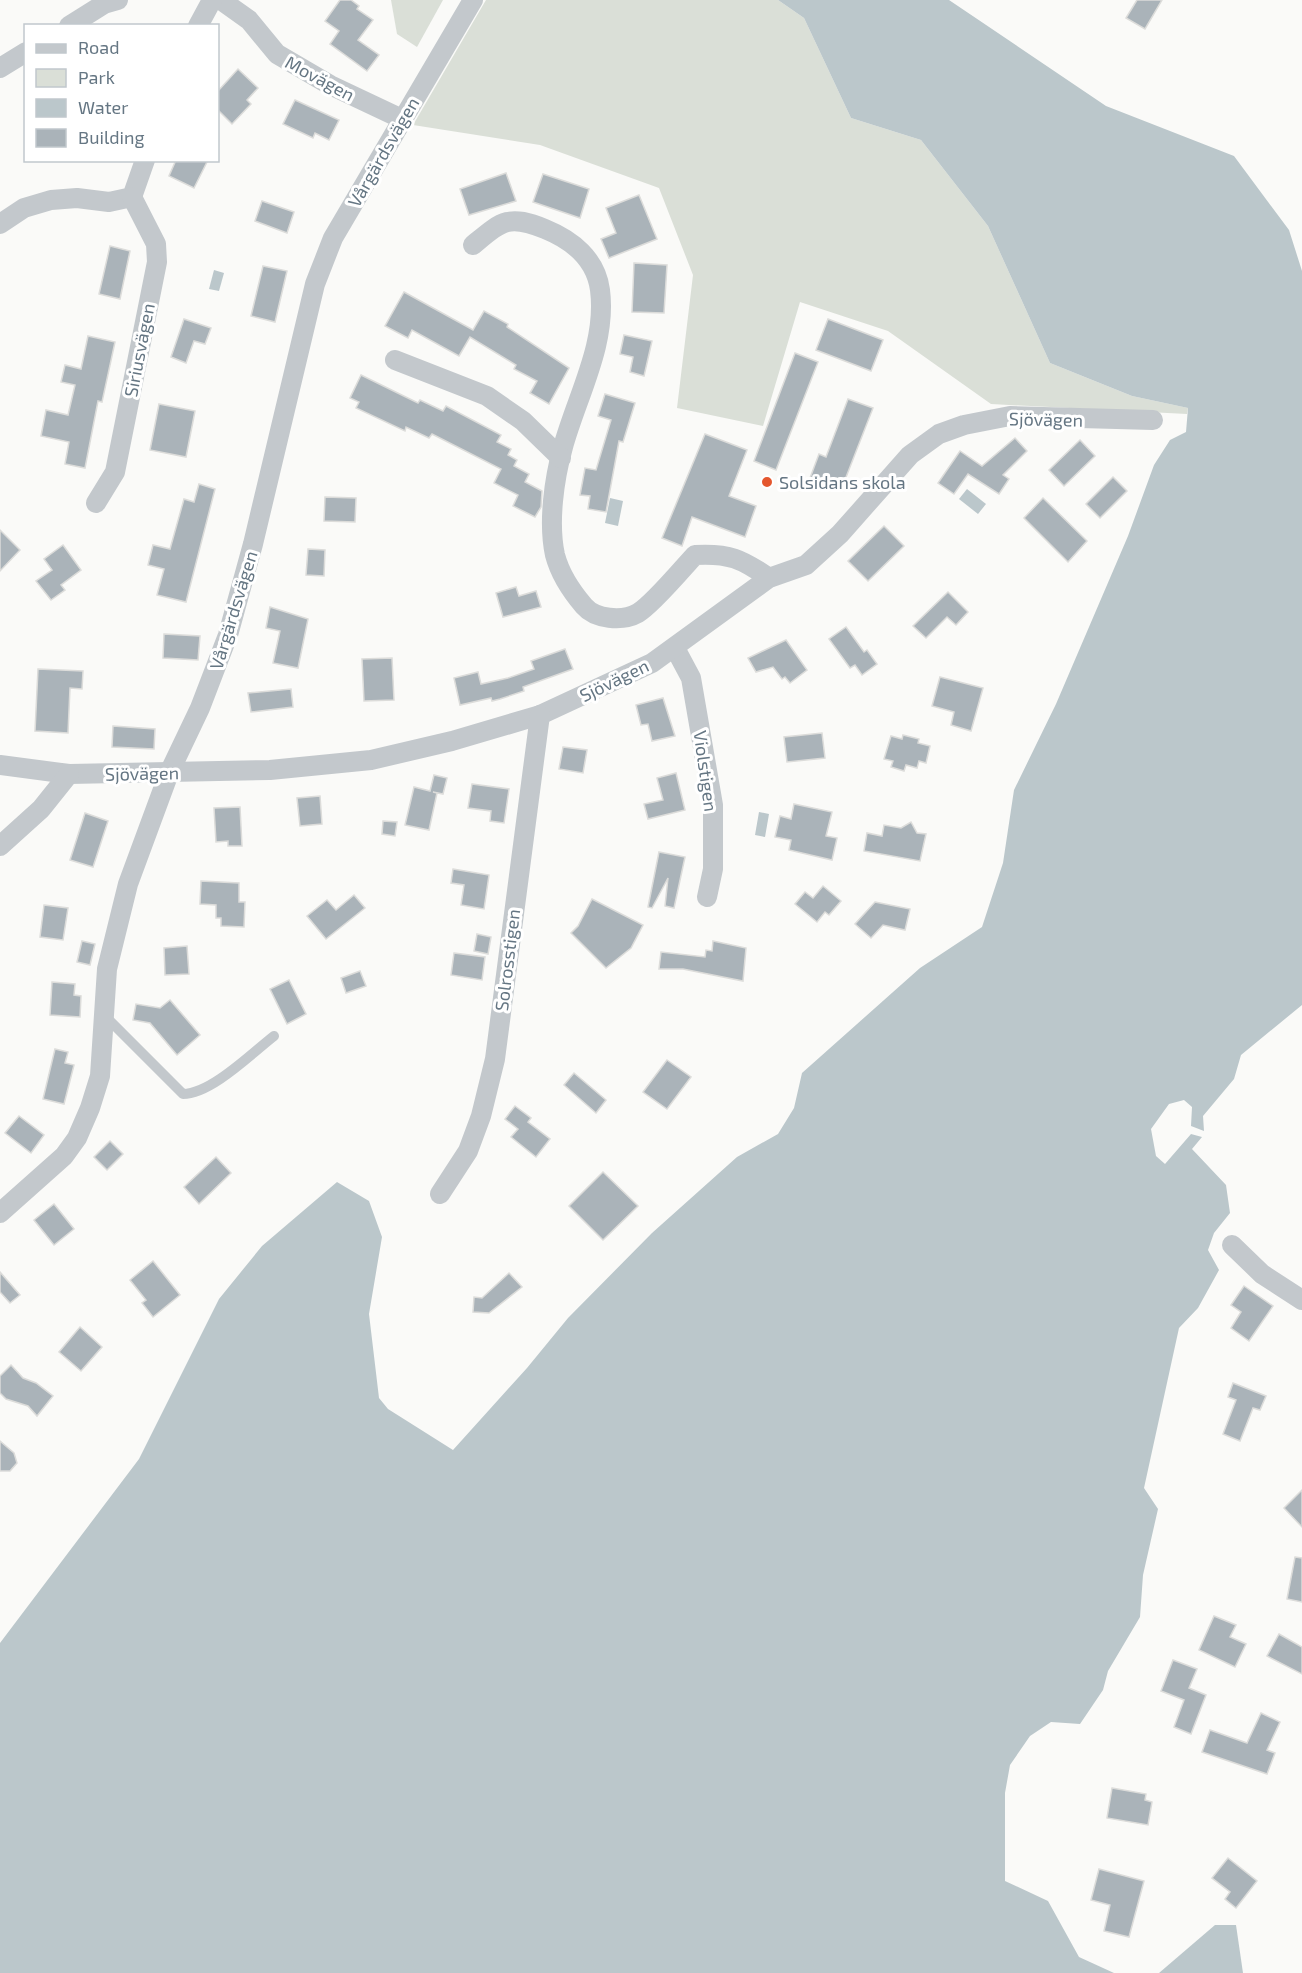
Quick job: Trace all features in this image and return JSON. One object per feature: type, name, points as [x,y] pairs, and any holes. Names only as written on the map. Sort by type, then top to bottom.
[{"type":"street","points":[[72,24],[104,4],[118,0]]},
{"type":"street","points":[[199,24],[212,0]]},
{"type":"street","name":"Movägen","points":[[221,0],[249,20],[277,54],[330,86],[402,119]]},
{"type":"street","name":"Vårgärdsvägen","points":[[0,1213],[64,1156],[77,1138],[100,1076],[107,969],[128,884],[169,773],[200,708],[241,591],[315,284],[333,238],[473,0]]},
{"type":"street","points":[[0,68],[24,53]]},
{"type":"street","points":[[0,224],[24,208],[51,200],[77,198],[109,202],[132,197],[144,162]]},
{"type":"street","name":"Siriusvägen","points":[[96,503],[115,472],[157,262],[156,244],[132,197]]},
{"type":"street","points":[[473,245],[500,222],[519,221],[538,226],[580,249],[598,279],[602,317],[587,378],[561,458],[552,510],[555,555],[570,590],[591,614],[613,618],[638,613],[695,555],[724,554],[753,567],[769,578]]},
{"type":"street","points":[[395,360],[487,396],[523,421],[561,458]]},
{"type":"street","name":"Sjövägen","points":[[0,765],[69,774],[270,770],[371,760],[452,741],[540,715],[652,663],[769,578],[806,565],[840,534],[910,455],[939,434],[964,425],[1010,416],[1152,420]]},
{"type":"street","name":"Violstigen","points":[[675,648],[691,678],[713,805],[713,870],[707,897]]},
{"type":"street","name":"Solrosstigen","points":[[440,1194],[468,1151],[481,1116],[495,1059],[540,715]]},
{"type":"street","points":[[0,846],[41,809],[69,774]]},
{"type":"street","points":[[1232,1245],[1262,1274],[1302,1300]]},
{"type":"lane","points":[[104,1014],[183,1094],[192,1094],[210,1085],[274,1036]]},
{"type":"green space","points":[[391,0],[443,0],[417,47],[397,34]]},
{"type":"green space","points":[[486,0],[778,0],[804,18],[851,118],[921,140],[988,226],[1050,363],[1132,396],[1188,408],[1187,414],[991,404],[888,331],[800,302],[763,426],[677,408],[693,275],[659,188],[540,145],[413,125]]},
{"type":"water","points":[[778,0],[949,0],[1106,106],[1234,156],[1289,230],[1302,271],[1302,1005],[1241,1055],[1234,1079],[1203,1116],[1204,1131],[1191,1126],[1192,1107],[1184,1100],[1169,1104],[1151,1129],[1156,1156],[1165,1164],[1191,1134],[1202,1137],[1192,1149],[1226,1185],[1230,1213],[1214,1233],[1208,1250],[1219,1270],[1198,1308],[1179,1328],[1144,1488],[1158,1509],[1143,1575],[1140,1617],[1108,1671],[1103,1690],[1080,1724],[1051,1722],[1030,1736],[1010,1765],[1005,1793],[1005,1881],[1048,1901],[1079,1957],[1114,1973],[0,1973],[0,1643],[139,1459],[219,1299],[262,1246],[337,1182],[369,1201],[382,1237],[369,1314],[379,1398],[388,1409],[453,1450],[527,1368],[568,1318],[652,1233],[737,1157],[778,1134],[794,1108],[802,1073],[920,968],[982,927],[1003,863],[1014,790],[1056,704],[1128,536],[1154,465],[1170,440],[1186,432],[1188,408],[1132,396],[1050,363],[988,226],[921,140],[851,118],[804,18]]},
{"type":"water","points":[[214,270],[224,273],[219,291],[209,289]]},
{"type":"water","points":[[967,489],[986,504],[978,514],[959,499]]},
{"type":"water","points":[[610,498],[623,501],[618,526],[605,523]]},
{"type":"water","points":[[759,812],[769,814],[765,837],[755,835]]},
{"type":"water","points":[[1215,1925],[1236,1925],[1243,1973],[1159,1973]]},
{"type":"building","points":[[340,0],[351,0],[359,6],[357,9],[373,20],[358,40],[379,55],[367,71],[330,44],[339,31],[325,21]]},
{"type":"building","points":[[1137,0],[1162,0],[1145,29],[1126,18]]},
{"type":"building","points":[[238,69],[258,88],[247,100],[251,104],[232,124],[219,111],[219,90]]},
{"type":"building","points":[[295,100],[339,120],[329,140],[315,133],[313,138],[283,124]]},
{"type":"building","points":[[175,162],[207,162],[194,188],[169,176]]},
{"type":"building","points":[[506,173],[516,201],[469,215],[460,189]]},
{"type":"building","points":[[543,174],[589,189],[580,218],[533,202]]},
{"type":"building","points":[[639,195],[657,239],[609,258],[601,239],[616,233],[606,208]]},
{"type":"building","points":[[262,201],[294,212],[287,233],[255,221]]},
{"type":"building","points":[[110,246],[130,251],[120,299],[99,294]]},
{"type":"building","points":[[634,263],[667,265],[664,313],[632,312]]},
{"type":"building","points":[[263,266],[287,271],[275,322],[251,316]]},
{"type":"building","points":[[404,292],[473,330],[484,311],[508,324],[507,327],[569,368],[549,404],[530,393],[537,381],[514,369],[516,365],[470,337],[459,356],[412,330],[408,338],[385,326]]},
{"type":"building","points":[[184,319],[211,328],[205,344],[194,341],[186,363],[171,357]]},
{"type":"building","points":[[828,319],[883,340],[871,371],[816,350]]},
{"type":"building","points":[[624,335],[652,341],[644,376],[630,372],[633,357],[620,354]]},
{"type":"building","points":[[88,336],[115,342],[102,402],[98,401],[85,468],[65,464],[69,442],[41,436],[46,410],[68,415],[75,385],[61,382],[65,365],[81,369]]},
{"type":"building","points":[[795,353],[818,362],[776,470],[754,461]]},
{"type":"building","points":[[361,375],[418,403],[420,400],[443,411],[446,406],[501,435],[497,442],[511,449],[508,455],[517,460],[514,466],[529,474],[525,482],[542,491],[541,507],[535,517],[513,506],[518,495],[494,483],[501,469],[432,434],[429,438],[406,427],[405,431],[356,408],[359,402],[350,398]]},
{"type":"building","points":[[605,394],[635,403],[623,442],[619,441],[606,512],[588,509],[590,496],[580,495],[585,468],[596,470],[611,420],[598,416]]},
{"type":"building","points":[[848,399],[873,408],[841,490],[810,478],[819,454],[826,457]]},
{"type":"building","points":[[159,404],[195,411],[186,457],[150,450]]},
{"type":"building","points":[[705,434],[747,450],[729,496],[756,506],[745,537],[692,517],[682,546],[662,538]]},
{"type":"building","points":[[1015,438],[1027,451],[1003,475],[1009,479],[999,494],[968,474],[954,494],[938,483],[960,451],[982,466]]},
{"type":"building","points":[[1080,440],[1095,456],[1064,486],[1049,470]]},
{"type":"building","points":[[1113,477],[1127,491],[1100,518],[1086,504]]},
{"type":"building","points":[[199,484],[215,489],[186,602],[157,595],[164,569],[148,565],[153,545],[170,549],[184,499],[194,502]]},
{"type":"building","points":[[325,497],[356,498],[355,522],[324,521]]},
{"type":"building","points":[[1043,498],[1087,541],[1068,562],[1024,518]]},
{"type":"building","points":[[884,526],[904,546],[868,581],[848,561]]},
{"type":"building","points":[[0,530],[20,550],[0,571]]},
{"type":"building","points":[[63,545],[81,570],[61,585],[65,590],[51,600],[36,581],[52,570],[44,559]]},
{"type":"building","points":[[308,549],[325,550],[324,576],[306,575]]},
{"type":"building","points":[[516,587],[519,596],[536,591],[541,607],[503,617],[496,593]]},
{"type":"building","points":[[948,592],[968,612],[956,625],[947,617],[926,638],[913,626]]},
{"type":"building","points":[[270,607],[308,619],[298,668],[273,663],[280,631],[266,628]]},
{"type":"building","points":[[846,627],[864,652],[867,650],[877,664],[862,675],[855,665],[850,668],[829,639]]},
{"type":"building","points":[[164,634],[200,636],[198,660],[163,658]]},
{"type":"building","points":[[786,640],[807,670],[790,683],[785,677],[782,679],[773,667],[756,672],[748,658]]},
{"type":"building","points":[[565,649],[573,669],[523,687],[524,691],[500,699],[492,701],[491,698],[460,705],[454,678],[478,672],[481,684],[508,678],[534,669],[531,661]]},
{"type":"building","points":[[392,658],[394,700],[364,701],[362,659]]},
{"type":"building","points":[[38,669],[83,671],[82,689],[70,688],[68,733],[35,731]]},
{"type":"building","points":[[940,677],[983,688],[971,731],[951,725],[954,712],[932,706]]},
{"type":"building","points":[[291,689],[293,707],[251,712],[248,693]]},
{"type":"building","points":[[663,698],[675,736],[652,741],[648,724],[641,725],[636,705]]},
{"type":"building","points":[[113,726],[155,729],[154,749],[112,747]]},
{"type":"building","points":[[822,733],[825,758],[787,762],[784,737]]},
{"type":"building","points":[[903,735],[919,739],[918,743],[930,746],[926,763],[919,761],[917,768],[906,765],[904,771],[891,767],[893,761],[884,759],[891,736],[902,739]]},
{"type":"building","points":[[563,747],[587,750],[583,773],[559,769]]},
{"type":"building","points":[[676,773],[685,810],[648,819],[644,804],[663,800],[657,778]]},
{"type":"building","points":[[434,775],[447,778],[443,794],[433,792],[437,793],[429,830],[405,825],[414,787],[430,791]]},
{"type":"building","points":[[472,784],[509,789],[504,823],[490,821],[491,811],[468,808]]},
{"type":"building","points":[[320,796],[322,824],[300,826],[297,798]]},
{"type":"building","points":[[794,804],[832,812],[826,836],[837,838],[832,860],[789,850],[791,840],[775,837],[780,816],[791,819]]},
{"type":"building","points":[[240,807],[242,846],[228,846],[228,841],[216,842],[214,808]]},
{"type":"building","points":[[85,813],[108,821],[93,867],[70,860]]},
{"type":"building","points":[[383,821],[397,822],[395,836],[382,834]]},
{"type":"building","points":[[911,822],[917,833],[926,834],[920,861],[864,851],[867,833],[882,836],[884,825],[901,828]]},
{"type":"building","points":[[659,852],[685,857],[674,908],[665,906],[668,878],[652,908],[648,907]]},
{"type":"building","points":[[453,869],[489,875],[484,909],[461,905],[464,885],[451,883]]},
{"type":"building","points":[[201,881],[239,883],[239,902],[245,902],[244,927],[221,926],[221,918],[216,918],[216,905],[200,904]]},
{"type":"building","points":[[823,886],[841,901],[829,915],[825,912],[817,922],[795,904],[805,892],[813,898]]},
{"type":"building","points":[[354,895],[365,908],[326,939],[307,916],[327,900],[336,910]]},
{"type":"building","points":[[592,899],[643,925],[631,948],[606,968],[571,933],[578,926]]},
{"type":"building","points":[[875,902],[910,909],[905,930],[883,925],[871,938],[855,924]]},
{"type":"building","points":[[44,905],[68,908],[63,940],[40,937]]},
{"type":"building","points":[[477,934],[491,937],[488,954],[474,951]]},
{"type":"building","points":[[82,941],[95,944],[90,965],[77,962]]},
{"type":"building","points":[[713,941],[746,948],[743,981],[683,969],[659,969],[661,952],[705,957],[706,950],[712,951]]},
{"type":"building","points":[[187,946],[189,974],[165,975],[164,948]]},
{"type":"building","points":[[454,953],[485,957],[482,980],[451,975]]},
{"type":"building","points":[[360,971],[366,986],[346,993],[341,978]]},
{"type":"building","points":[[289,980],[306,1014],[287,1024],[270,989]]},
{"type":"building","points":[[52,982],[75,984],[74,995],[81,996],[80,1017],[50,1015]]},
{"type":"building","points":[[170,1000],[200,1035],[177,1055],[150,1023],[133,1020],[136,1004],[160,1008]]},
{"type":"building","points":[[55,1049],[68,1052],[65,1063],[74,1065],[64,1104],[43,1099]]},
{"type":"building","points":[[667,1060],[691,1077],[667,1109],[643,1092]]},
{"type":"building","points":[[574,1073],[606,1100],[596,1113],[564,1085]]},
{"type":"building","points":[[515,1106],[531,1118],[528,1122],[550,1139],[536,1157],[511,1137],[518,1129],[505,1119]]},
{"type":"building","points":[[19,1116],[44,1135],[31,1153],[5,1133]]},
{"type":"building","points":[[110,1141],[123,1154],[107,1170],[94,1157]]},
{"type":"building","points":[[216,1157],[231,1173],[199,1204],[184,1187]]},
{"type":"building","points":[[603,1172],[638,1206],[603,1240],[569,1206]]},
{"type":"building","points":[[54,1204],[74,1229],[54,1245],[34,1220]]},
{"type":"building","points":[[153,1261],[180,1295],[153,1317],[142,1303],[146,1300],[130,1280]]},
{"type":"building","points":[[0,1272],[20,1295],[10,1303],[0,1292]]},
{"type":"building","points":[[509,1273],[522,1287],[489,1313],[473,1312],[474,1297],[482,1298]]},
{"type":"building","points":[[1244,1286],[1273,1306],[1249,1341],[1231,1328],[1241,1312],[1231,1305]]},
{"type":"building","points":[[80,1327],[102,1347],[81,1371],[59,1352]]},
{"type":"building","points":[[11,1365],[23,1378],[36,1383],[53,1396],[37,1416],[28,1406],[6,1399],[0,1393],[0,1376]]},
{"type":"building","points":[[1233,1383],[1266,1396],[1260,1410],[1253,1408],[1240,1441],[1223,1434],[1236,1400],[1228,1397]]},
{"type":"building","points":[[0,1441],[14,1453],[17,1463],[10,1471],[0,1471]]},
{"type":"building","points":[[1302,1490],[1302,1527],[1284,1508]]},
{"type":"building","points":[[1295,1557],[1302,1558],[1302,1602],[1287,1599]]},
{"type":"building","points":[[1214,1616],[1236,1625],[1230,1637],[1246,1644],[1235,1667],[1199,1650]]},
{"type":"building","points":[[1279,1634],[1302,1647],[1302,1674],[1267,1656]]},
{"type":"building","points":[[1173,1660],[1197,1669],[1189,1688],[1206,1695],[1191,1734],[1174,1727],[1184,1700],[1161,1691]]},
{"type":"building","points":[[1261,1713],[1280,1722],[1267,1750],[1275,1753],[1267,1774],[1202,1752],[1210,1730],[1247,1743]]},
{"type":"building","points":[[1112,1788],[1146,1794],[1145,1800],[1152,1802],[1148,1825],[1107,1818]]},
{"type":"building","points":[[1228,1858],[1257,1881],[1236,1908],[1225,1899],[1230,1892],[1212,1878]]},
{"type":"building","points":[[1099,1869],[1144,1881],[1129,1937],[1104,1931],[1110,1905],[1091,1900]]},
{"type":"place","name":"Solsidans skola","points":[[767,482]]}]
